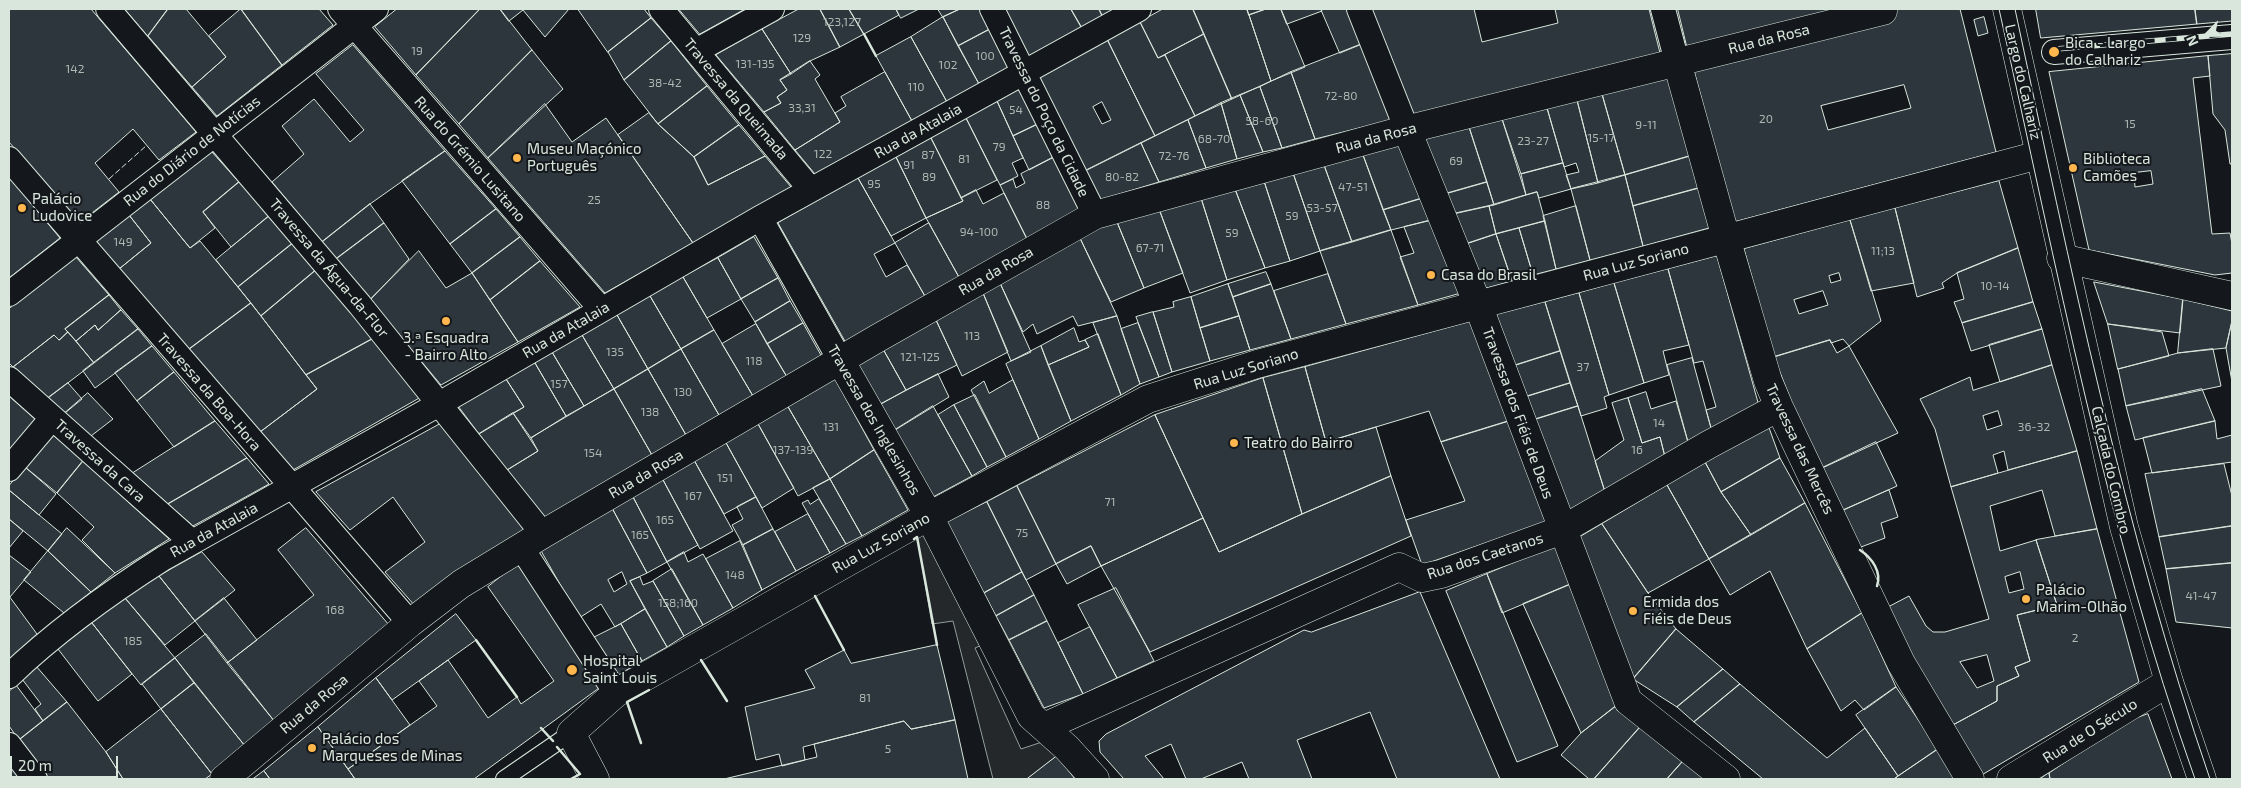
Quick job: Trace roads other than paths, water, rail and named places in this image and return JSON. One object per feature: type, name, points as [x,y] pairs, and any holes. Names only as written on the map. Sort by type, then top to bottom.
[{"type":"street","name":"Travessa da Água-da-Flor","points":[[108,9],[360,304],[440,403],[532,541],[616,693]]},
{"type":"street","name":"Rua do Diário de Notícias","points":[[9,294],[214,134],[347,17],[376,9]]},
{"type":"street","name":"Travessa da Queimada","points":[[661,9],[811,190]]},
{"type":"street","points":[[696,51],[772,9]]},
{"type":"street","name":"Travessa do Poço da Cidade","points":[[992,9],[1095,215]]},
{"type":"street","name":"Rua da Atalaia","points":[[9,676],[36,650],[121,586],[192,542],[440,403],[760,218],[1139,9]]},
{"type":"street","name":"Travessa dos Fiéis de Deus","points":[[1359,9],[1478,305],[1628,702],[1726,779]]},
{"type":"street","name":"Travessa das Mercês","points":[[1663,9],[1726,238],[1768,381],[1901,663],[1970,779]]},
{"type":"street","name":"Largo do Calhariz","points":[[2006,9],[2039,155]]},
{"type":"street","name":"Rua da Rosa","points":[[224,779],[410,623],[461,584],[840,360],[1095,215],[1407,130],[1882,11]]},
{"type":"street","name":"Rua do Grémio Lusitano","points":[[347,17],[601,309]]},
{"type":"street","points":[[2054,52],[2232,37]]},
{"type":"street","name":"Rua Luz Soriano","points":[[571,733],[616,693],[929,516],[1148,399],[1257,364],[2039,155]]},
{"type":"street","name":"Calçada do Combro","points":[[2039,155],[2124,527],[2169,682],[2202,779]]},
{"type":"street","name":"Travessa da Boa-Hora","points":[[9,159],[410,623]]},
{"type":"street","name":"Travessa dos Inglesinhos","points":[[760,218],[929,516],[1031,716],[1067,748],[1095,779]]},
{"type":"street","points":[[2061,258],[2232,296]]},
{"type":"street","name":"Travessa da Cara","points":[[9,379],[192,542]]},
{"type":"street","name":"Rua dos Caetanos","points":[[1044,727],[1399,568],[1422,578],[1441,574],[1562,530],[1708,445],[1779,407]]},
{"type":"street","points":[[9,469],[52,418]]},
{"type":"street","name":"Rua de O Século","points":[[2011,779],[2169,682]]},
{"type":"street","points":[[571,733],[596,779]]},
{"type":"street","points":[[9,745],[35,779]]},
{"type":"lane","points":[[504,779],[571,733]]},
{"type":"tram line","points":[[1999,9],[2085,397],[2109,493],[2163,684],[2195,779]]},
{"type":"tram line","points":[[2015,9],[2078,300],[2125,494],[2179,685],[2210,779]]},
{"type":"railway","points":[[2056,49],[2232,34]]},
{"type":"place","name":"Bica - Largo do Calhariz","points":[[2054,52]]},
{"type":"place","name":"Museu Maçónico Português","points":[[517,158]]},
{"type":"place","name":"Biblioteca Camões","points":[[2073,168]]},
{"type":"place","name":"Palácio Ludovice","points":[[22,208]]},
{"type":"place","name":"Casa do Brasil","points":[[1431,275]]},
{"type":"place","name":"3.ª Esquadra - Bairro Alto","points":[[446,321]]},
{"type":"place","name":"Teatro do Bairro","points":[[1234,443]]},
{"type":"place","name":"Palácio Marim-Olhão","points":[[2026,599]]},
{"type":"place","name":"Ermida dos Fiéis de Deus","points":[[1633,611]]},
{"type":"place","name":"Hospital Saint Louis","points":[[572,670]]},
{"type":"place","name":"Palácio dos Marqueses de Minas","points":[[312,748]]}]
